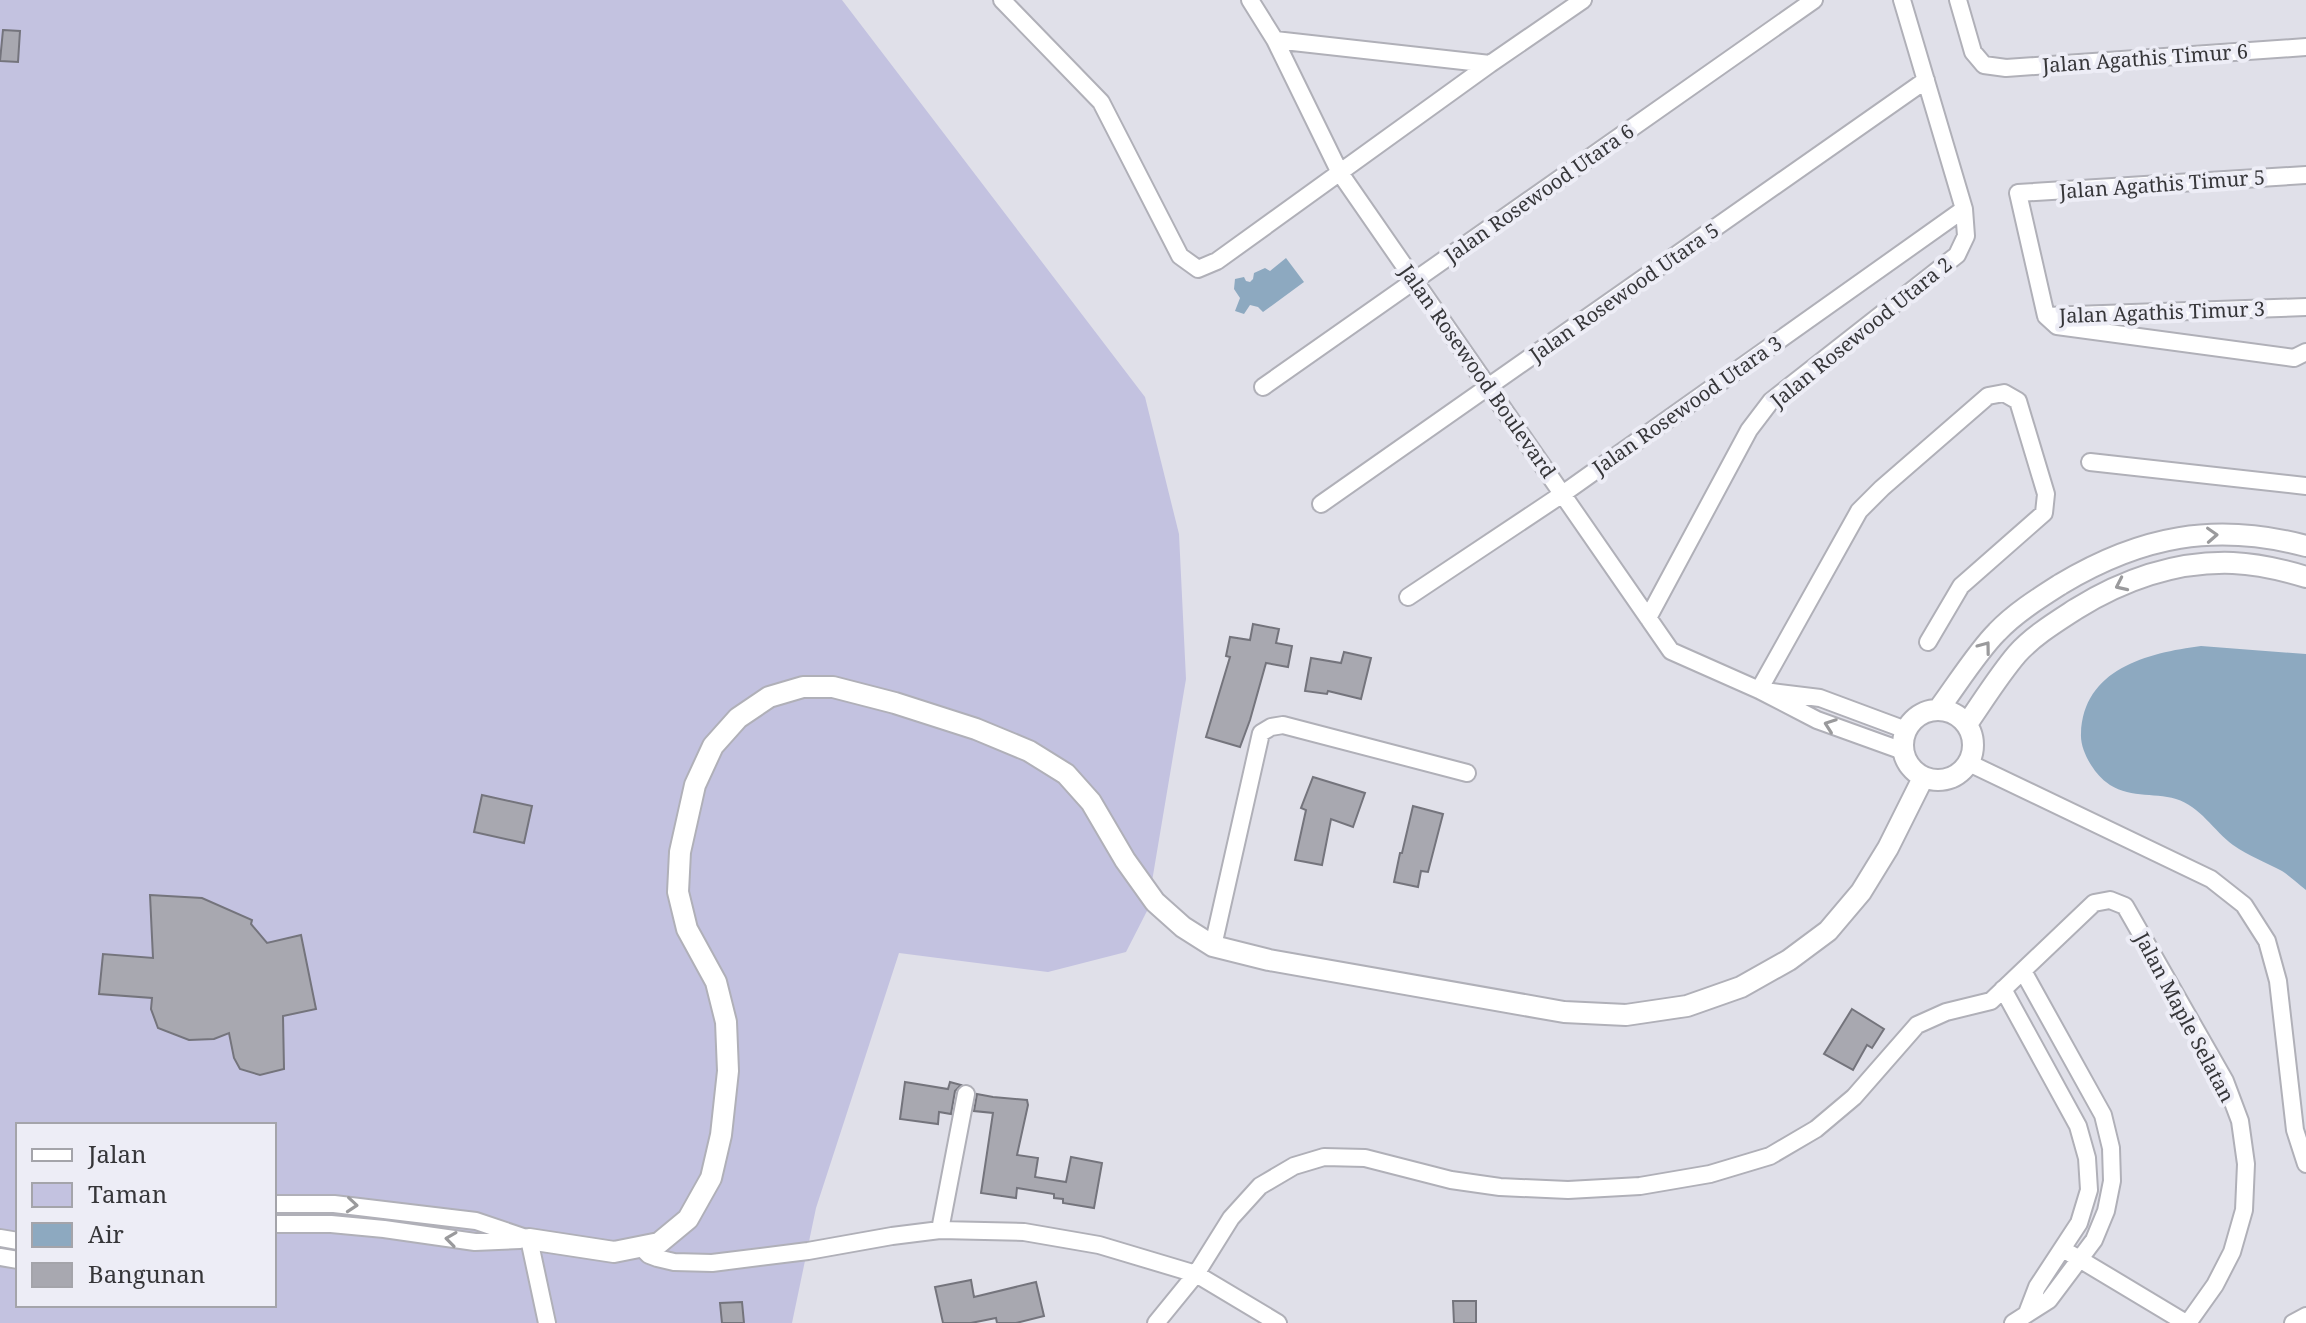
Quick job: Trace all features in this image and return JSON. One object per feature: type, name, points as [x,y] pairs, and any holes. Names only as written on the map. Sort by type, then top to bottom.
[{"type":"street","points":[[1002,0],[1101,102],[1180,256],[1198,269],[1217,261],[1583,0]]},
{"type":"street","name":"Jalan Rosewood Boulevard","points":[[1250,0],[1275,40],[1340,173],[1671,651],[1817,720],[1903,751]]},
{"type":"street","name":"Jalan Rosewood Utara 6","points":[[1263,387],[1814,0]]},
{"type":"street","points":[[1902,0],[1964,209]]},
{"type":"street","name":"Jalan Agathis Timur 6","points":[[1958,0],[1973,52],[1984,65],[2006,68],[2306,47]]},
{"type":"street","points":[[1275,40],[1490,64]]},
{"type":"street","name":"Jalan Rosewood Utara 5","points":[[1321,504],[1926,80]]},
{"type":"street","name":"Jalan Agathis Timur 5","points":[[2046,316],[2018,193],[2306,175]]},
{"type":"street","name":"Jalan Rosewood Utara 3","points":[[1408,597],[1564,493],[1964,209]]},
{"type":"street","name":"Jalan Rosewood Utara 2","points":[[1648,618],[1749,430],[1771,401],[1957,255],[1966,236],[1964,209]]},
{"type":"street","name":"Jalan Agathis Timur 3","points":[[2046,316],[2306,307]]},
{"type":"street","name":"Jalan Agathis Timur 3","points":[[2046,316],[2057,326],[2294,358],[2306,352]]},
{"type":"street","points":[[1759,690],[1859,511],[1988,396],[2004,393],[2018,401],[2046,494],[2044,513],[1961,586],[1928,642]]},
{"type":"street","points":[[2090,462],[2306,486]]},
{"type":"street","points":[[1938,710],[1997,632],[2039,598],[2085,570],[2128,550],[2187,536],[2235,533],[2306,546]]},
{"type":"street","points":[[1967,724],[2019,652],[2056,622],[2138,577],[2191,565],[2234,563],[2306,577]]},
{"type":"street","points":[[276,1204],[334,1204],[476,1221],[529,1239],[614,1252],[659,1243],[688,1219],[711,1178],[721,1135],[727,1083],[726,1022],[716,982],[687,929],[678,892],[680,852],[695,785],[713,746],[738,718],[769,697],[803,687],[833,687],[976,729],[1029,751],[1066,774],[1091,802],[1125,860],[1155,902],[1183,927],[1213,946],[1269,960],[1564,1012],[1626,1015],[1687,1006],[1741,987],[1789,960],[1828,931],[1861,892],[1888,848],[1923,778]]},
{"type":"street","name":"Jalan Rosewood Boulevard","points":[[1759,690],[1820,698],[1906,730]]},
{"type":"street","points":[[1938,710],[1959,716],[1967,724],[1974,743],[1969,763],[1961,773],[1936,781],[1923,778],[1914,771],[1903,751],[1903,740],[1906,730],[1920,715],[1938,710]]},
{"type":"street","points":[[1213,946],[1261,733],[1283,725],[1467,773]]},
{"type":"street","points":[[1969,763],[2211,879],[2244,905],[2267,941],[2278,981],[2295,1130],[2306,1164]]},
{"type":"street","name":"Jalan Maple Selatan","points":[[2023,971],[2094,903],[2110,900],[2125,906],[2225,1081],[2240,1121],[2246,1164],[2244,1210],[2232,1252],[2215,1285],[2187,1323]]},
{"type":"street","points":[[1156,1323],[1196,1274],[1231,1218],[1260,1186],[1294,1166],[1324,1157],[1365,1158],[1451,1180],[1500,1187],[1568,1190],[1640,1186],[1696,1176],[1770,1156],[1816,1129],[1854,1097],[1917,1025],[1946,1012],[1991,1001],[2023,971],[2103,1115],[2111,1148],[2112,1181],[2106,1211],[2094,1240],[2049,1300],[2020,1318]]},
{"type":"street","points":[[2003,989],[2078,1126],[2087,1158],[2089,1190],[2079,1223],[2020,1318]]},
{"type":"street","points":[[940,1230],[966,1094]]},
{"type":"street","points":[[276,1224],[331,1224],[475,1242],[529,1239]]},
{"type":"street","points":[[641,1247],[649,1255],[674,1262],[712,1263],[940,1230],[1024,1232],[1099,1245],[1196,1274],[1278,1323]]},
{"type":"street","points":[[529,1239],[547,1323]]},
{"type":"street","points":[[2062,1248],[2187,1323]]},
{"type":"street","points":[[2293,1323],[2306,1316]]},
{"type":"green space","points":[[0,0],[842,0],[1145,397],[1179,534],[1186,679],[1147,911],[1126,952],[1048,972],[899,953],[816,1208],[792,1323],[0,1323]]},
{"type":"water","points":[[1286,258],[1304,282],[1263,312],[1250,305],[1244,314],[1235,311],[1240,298],[1234,289],[1235,279],[1244,277],[1250,282],[1254,273],[1265,268],[1270,271]]},
{"type":"water","points":[[2201,646],[2306,654],[2306,890],[2282,871],[2233,845],[2185,802],[2114,787],[2096,773],[2085,754],[2081,734],[2085,712],[2093,694],[2106,679],[2140,660]]},
{"type":"building","points":[[3,30],[20,31],[18,62],[0,61]]},
{"type":"building","points":[[1253,624],[1279,629],[1276,643],[1292,646],[1288,667],[1266,663],[1240,747],[1206,737],[1230,657],[1226,656],[1230,637],[1250,640]]},
{"type":"building","points":[[1344,652],[1371,658],[1361,699],[1328,691],[1327,694],[1305,691],[1311,658],[1341,663]]},
{"type":"building","points":[[1313,777],[1365,793],[1353,827],[1331,819],[1322,865],[1295,860],[1306,810],[1301,808]]},
{"type":"building","points":[[482,795],[532,806],[524,843],[474,832]]},
{"type":"building","points":[[1413,806],[1443,814],[1428,872],[1421,871],[1418,887],[1394,882]]},
{"type":"building","points":[[150,895],[202,898],[252,920],[251,924],[267,943],[301,935],[316,1009],[283,1016],[284,1069],[260,1075],[240,1069],[234,1058],[229,1033],[214,1039],[189,1040],[158,1028],[151,1009],[152,998],[99,994],[103,954],[153,958]]},
{"type":"building","points":[[1852,1009],[1884,1029],[1872,1048],[1867,1045],[1853,1070],[1824,1054]]},
{"type":"building","points":[[905,1082],[948,1089],[950,1082],[961,1085],[955,1091],[951,1114],[939,1112],[938,1124],[900,1119]]},
{"type":"building","points":[[977,1094],[1027,1100],[1017,1155],[1038,1158],[1035,1177],[1066,1182],[1071,1157],[1102,1163],[1094,1208],[1063,1203],[1063,1199],[1054,1198],[1054,1194],[1017,1188],[1016,1198],[981,1193],[993,1113],[974,1111]]},
{"type":"building","points":[[971,1280],[974,1297],[1036,1282],[1044,1316],[1016,1323],[997,1323],[996,1318],[971,1323],[943,1323],[935,1287]]},
{"type":"building","points":[[1453,1301],[1476,1301],[1476,1323],[1454,1323]]},
{"type":"building","points":[[742,1302],[744,1323],[722,1323],[720,1303]]}]
